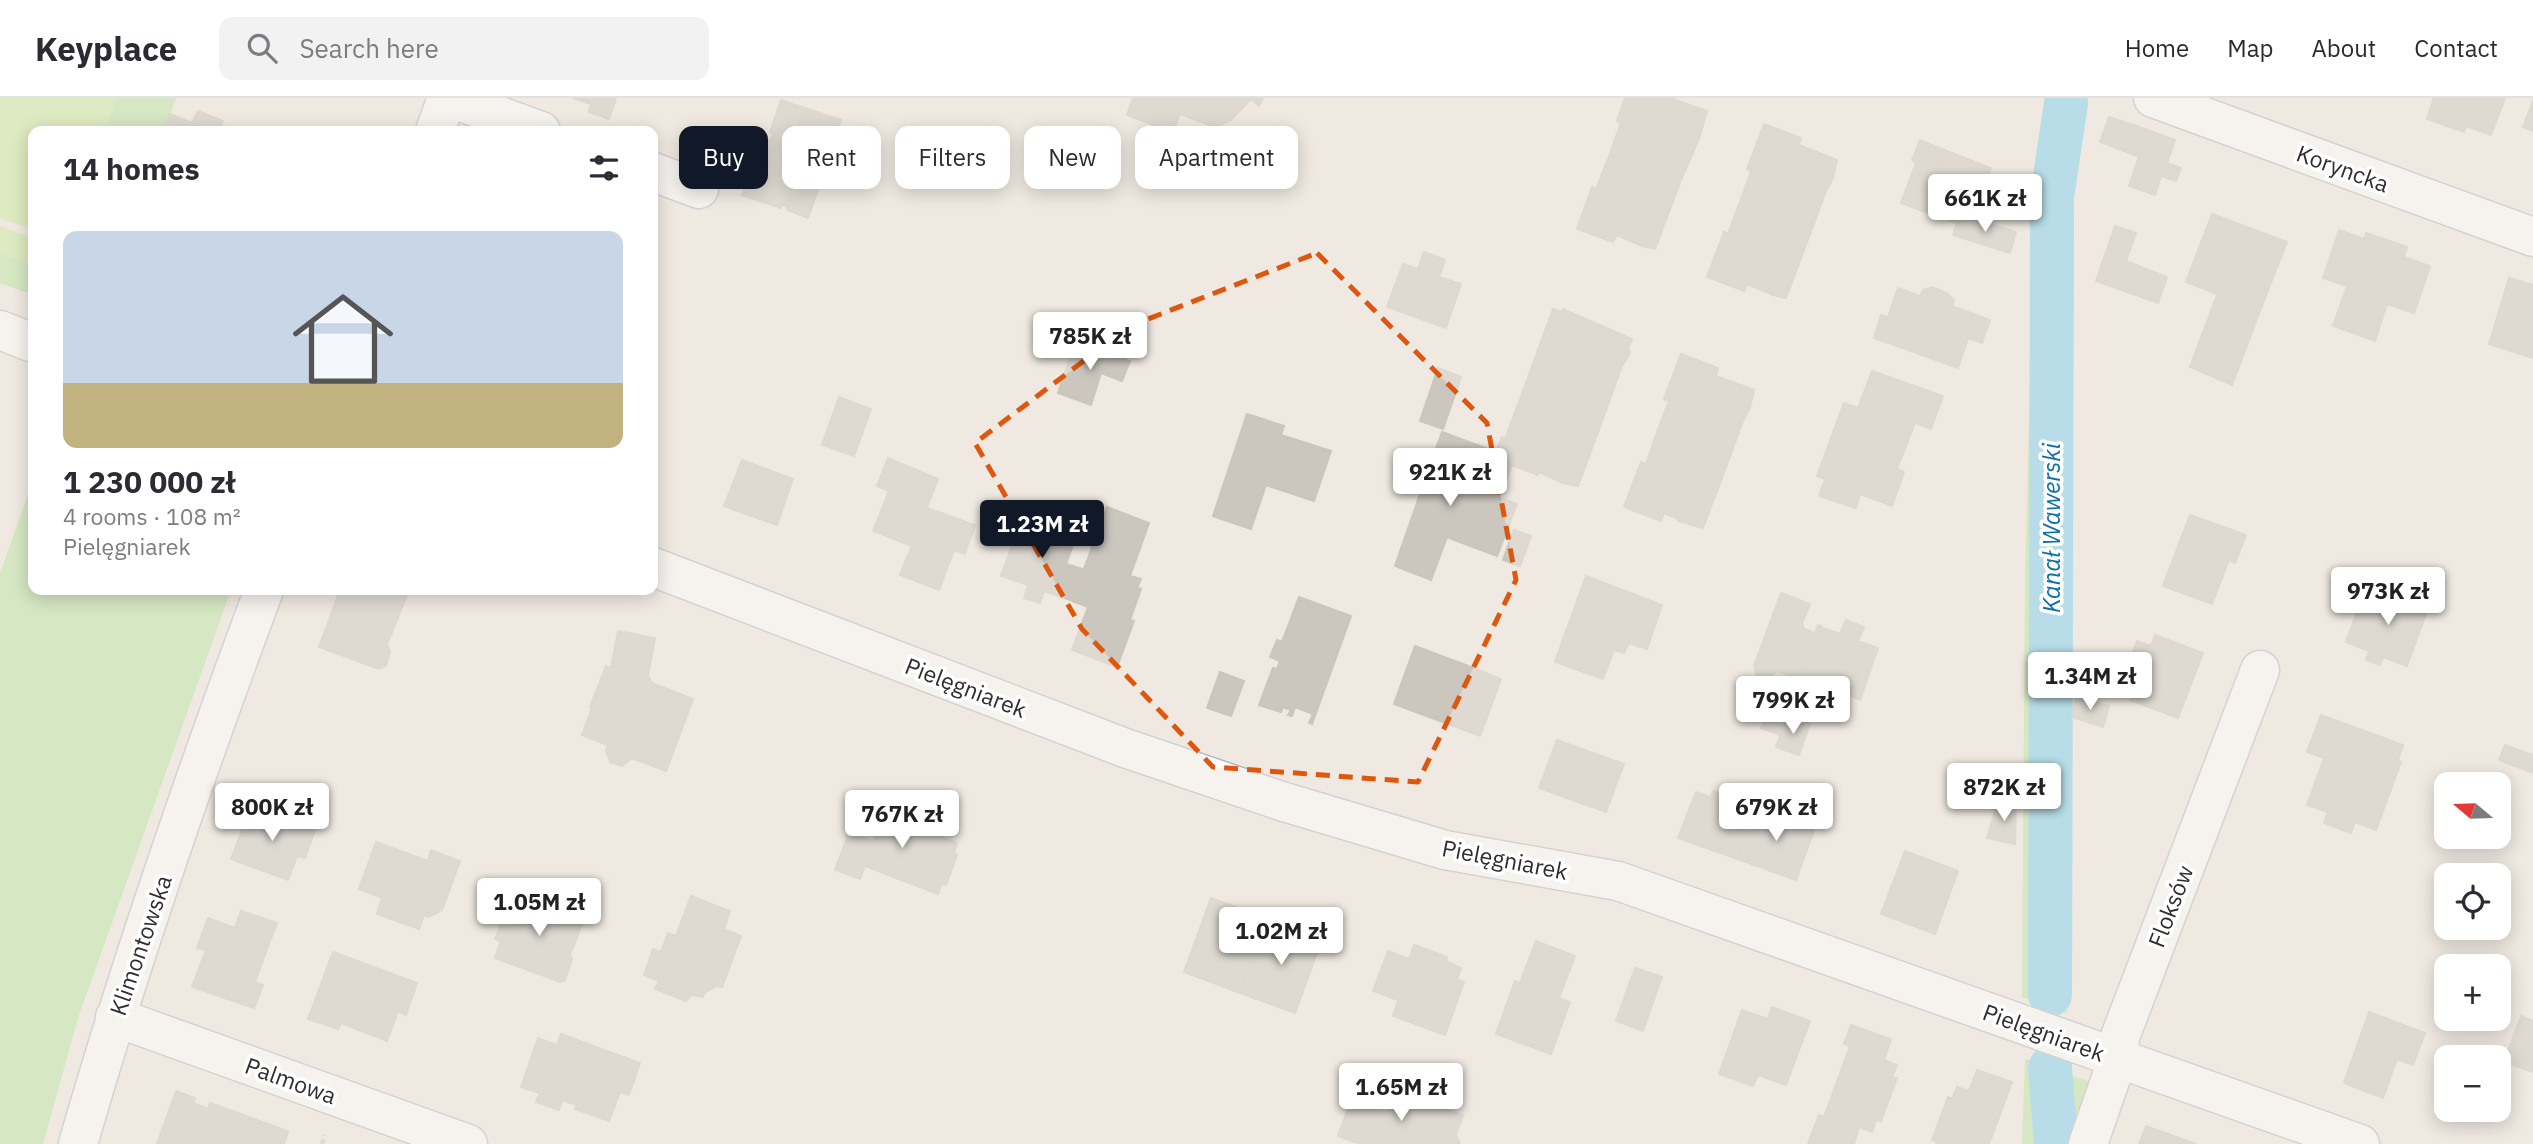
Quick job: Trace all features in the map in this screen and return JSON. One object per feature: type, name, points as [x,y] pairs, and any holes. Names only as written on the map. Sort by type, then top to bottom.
[{"type":"street","points":[[437,126],[449,98],[527,126]]},
{"type":"street","name":"Koryncka","points":[[2153,98],[2533,237]]},
{"type":"street","points":[[658,174],[679,182]]},
{"type":"street","points":[[0,330],[28,341]]},
{"type":"street","name":"Pielęgniarek","points":[[658,569],[1125,748],[1281,801],[1446,850],[1618,881],[2360,1144]]},
{"type":"street","name":"Klimontowska","points":[[78,1144],[115,1017],[216,721],[262,595]]},
{"type":"street","name":"Floksów","points":[[2088,1144],[2118,1058],[2120,1037],[2260,670]]},
{"type":"street","name":"Palmowa","points":[[115,1017],[468,1144]]},
{"type":"highlighted area","points":[[1317,253],[1487,423],[1516,580],[1418,782],[1213,767],[1082,629],[975,443],[1130,326]]},
{"type":"green space","points":[[0,98],[116,98],[106,126],[28,126],[28,228],[0,218]]},
{"type":"green space","points":[[116,98],[176,98],[166,126],[106,126]]},
{"type":"green space","points":[[2056,98],[2082,98],[2064,198],[2068,442],[2067,1013],[2022,997],[2025,584],[2031,335],[2037,192]]},
{"type":"green space","points":[[0,226],[28,236],[28,263],[0,253]]},
{"type":"green space","points":[[0,253],[28,263],[28,293],[0,283]]},
{"type":"green space","points":[[28,495],[28,595],[229,595],[78,1018],[43,1144],[0,1144],[0,573]]},
{"type":"green space","points":[[2025,1059],[2096,1084],[2076,1144],[2022,1144]]},
{"type":"building","points":[[573,98],[616,98],[609,119],[589,112],[591,104]]},
{"type":"building","points":[[1133,98],[1263,98],[1259,106],[1251,99],[1231,120],[1218,126],[1180,114],[1176,126],[1155,126],[1127,115]]},
{"type":"building","points":[[1625,98],[1670,98],[1707,111],[1699,139],[1681,180],[1610,154],[1621,122],[1617,121]]},
{"type":"building","points":[[2434,98],[2505,98],[2491,135],[2466,126],[2464,132],[2427,119]]},
{"type":"building","points":[[781,100],[841,120],[839,126],[782,126],[782,189],[818,189],[808,218],[787,210],[788,207],[782,205],[781,208],[742,195],[744,189],[768,189],[768,140],[773,134],[770,132]]},
{"type":"building","points":[[2533,101],[2533,131],[2523,127]]},
{"type":"building","points":[[198,111],[223,121],[220,126],[166,126],[170,114],[192,123]]},
{"type":"building","points":[[2109,117],[2148,130],[2139,157],[2100,142]]},
{"type":"building","points":[[1764,124],[1801,138],[1799,145],[1837,160],[1833,178],[1812,229],[1740,202],[1751,171],[1747,169]]},
{"type":"building","points":[[2148,130],[2175,140],[2167,163],[2181,168],[2176,181],[2161,176],[2155,195],[2129,186]]},
{"type":"building","points":[[1920,140],[1947,151],[1925,212],[1901,203],[1916,163],[1912,160]]},
{"type":"building","points":[[1947,151],[1991,168],[1984,187],[1971,181],[1956,223],[1925,212]]},
{"type":"building","points":[[1610,154],[1681,180],[1655,249],[1617,235],[1613,242],[1577,229],[1592,187],[1596,189]]},
{"type":"building","points":[[1740,202],[1812,229],[1786,298],[1747,284],[1744,291],[1707,277],[1724,232],[1728,234]]},
{"type":"building","points":[[2212,214],[2287,242],[2260,311],[2186,282]]},
{"type":"building","points":[[1959,215],[2016,232],[2010,253],[1953,235]]},
{"type":"building","points":[[2115,226],[2136,233],[2126,261],[2167,277],[2158,303],[2096,281]]},
{"type":"building","points":[[2339,230],[2364,239],[2366,233],[2407,247],[2404,257],[2430,266],[2414,313],[2387,304],[2375,341],[2333,326],[2347,286],[2323,278]]},
{"type":"building","points":[[1424,252],[1445,260],[1439,277],[1461,284],[1446,328],[1387,307],[1403,264],[1418,269]]},
{"type":"building","points":[[2509,278],[2533,285],[2533,358],[2489,344]]},
{"type":"building","points":[[1932,287],[1947,293],[1954,300],[1952,306],[1990,320],[1982,343],[1968,338],[1958,368],[1874,338],[1881,315],[1888,317],[1898,288],[1920,296],[1923,290]]},
{"type":"building","points":[[2217,295],[2260,311],[2232,385],[2190,367]]},
{"type":"building","points":[[1553,309],[1562,312],[1563,309],[1632,339],[1628,348],[1630,353],[1622,366],[1605,413],[1526,383]]},
{"type":"building","points":[[1076,341],[1130,361],[1122,381],[1101,373],[1091,405],[1058,393]]},
{"type":"building","points":[[1681,354],[1718,368],[1716,376],[1754,390],[1750,408],[1729,459],[1657,432],[1669,401],[1664,399]]},
{"type":"building","points":[[1438,368],[1461,377],[1443,429],[1420,421]]},
{"type":"building","points":[[1872,371],[1943,396],[1931,429],[1915,423],[1897,469],[1904,472],[1892,506],[1860,494],[1856,508],[1819,496],[1825,479],[1817,476],[1844,403],[1858,408]]},
{"type":"building","points":[[1526,383],[1605,413],[1578,486],[1506,463],[1513,443],[1505,439]]},
{"type":"building","points":[[839,397],[871,409],[854,456],[822,445]]},
{"type":"building","points":[[1247,414],[1284,426],[1281,435],[1331,451],[1314,501],[1266,485],[1251,529],[1213,516]]},
{"type":"building","points":[[1442,432],[1496,452],[1502,437],[1513,443],[1506,463],[1512,465],[1499,498],[1428,471]]},
{"type":"building","points":[[1657,432],[1729,459],[1703,528],[1664,513],[1661,521],[1624,507],[1641,462],[1646,464]]},
{"type":"building","points":[[888,458],[938,479],[912,546],[873,531],[889,491],[877,486]]},
{"type":"building","points":[[742,460],[793,479],[777,525],[724,506]]},
{"type":"building","points":[[1428,471],[1490,494],[1470,546],[1410,523]]},
{"type":"building","points":[[1490,494],[1517,504],[1497,556],[1470,546]]},
{"type":"building","points":[[1107,507],[1149,523],[1130,576],[1141,579],[1137,588],[1141,589],[1130,620],[1134,621],[1117,667],[1072,650],[1088,607],[1072,601]]},
{"type":"building","points":[[927,508],[975,525],[965,554],[954,550],[939,590],[900,575]]},
{"type":"building","points":[[1023,515],[1077,534],[1066,564],[1082,569],[1070,600],[1044,591],[1040,603],[1024,598],[1028,585],[1001,576]]},
{"type":"building","points":[[2190,515],[2246,535],[2235,563],[2229,560],[2212,604],[2163,586]]},
{"type":"building","points":[[1410,523],[1447,537],[1431,580],[1395,566]]},
{"type":"building","points":[[1514,530],[1531,536],[1520,566],[1503,560]]},
{"type":"building","points":[[1586,576],[1662,605],[1647,649],[1629,643],[1624,653],[1614,650],[1603,679],[1555,662]]},
{"type":"building","points":[[2378,587],[2429,606],[2407,666],[2383,657],[2380,665],[2366,660],[2369,651],[2346,642],[2360,604],[2370,608]]},
{"type":"building","points":[[1781,593],[1810,604],[1802,623],[1804,629],[1815,633],[1818,625],[1821,626],[1801,680],[1777,671],[1765,679],[1756,674],[1754,666]]},
{"type":"building","points":[[338,595],[407,595],[387,645],[390,652],[386,666],[379,669],[319,647]]},
{"type":"building","points":[[1299,597],[1351,616],[1312,724],[1309,723],[1313,714],[1295,707],[1292,716],[1288,715],[1291,710],[1283,707],[1281,712],[1259,705],[1273,668],[1277,669],[1280,661],[1270,657],[1277,640],[1282,642]]},
{"type":"building","points":[[1846,620],[1864,627],[1858,641],[1878,648],[1860,700],[1819,684],[1816,694],[1822,701],[1818,712],[1792,703],[1820,627],[1840,634]]},
{"type":"building","points":[[618,631],[655,638],[648,676],[652,683],[693,699],[666,771],[632,758],[622,766],[610,762],[606,751],[608,745],[582,735],[606,666],[611,668]]},
{"type":"building","points":[[2155,635],[2203,653],[2178,718],[2130,700],[2139,677],[2125,672],[2137,641],[2151,646]]},
{"type":"building","points":[[1415,646],[1458,662],[1437,720],[1394,704]]},
{"type":"building","points":[[1458,662],[1501,679],[1480,736],[1437,720]]},
{"type":"building","points":[[1220,672],[1244,681],[1231,716],[1207,708]]},
{"type":"building","points":[[2076,697],[2109,706],[2103,727],[2072,717]]},
{"type":"building","points":[[1772,706],[1789,712],[1781,735],[1761,728]]},
{"type":"building","points":[[2321,715],[2403,745],[2398,760],[2401,762],[2376,830],[2355,822],[2351,833],[2324,823],[2328,812],[2307,805],[2324,758],[2307,752]]},
{"type":"building","points":[[1788,716],[1810,724],[1799,755],[1776,747]]},
{"type":"building","points":[[1557,740],[1624,764],[1606,812],[1539,788]]},
{"type":"building","points":[[2505,745],[2533,755],[2533,773],[2499,760]]},
{"type":"building","points":[[1713,791],[1756,806],[1737,859],[1678,838],[1696,792],[1711,797]]},
{"type":"building","points":[[888,799],[938,818],[933,834],[957,843],[954,853],[957,855],[946,885],[942,884],[938,894],[865,866],[860,879],[835,870],[849,832],[873,841]]},
{"type":"building","points":[[1998,801],[2016,802],[2015,844],[1987,838]]},
{"type":"building","points":[[251,806],[315,830],[305,858],[297,856],[288,880],[231,859]]},
{"type":"building","points":[[1756,806],[1815,828],[1796,880],[1737,859]]},
{"type":"building","points":[[376,842],[428,861],[431,850],[460,861],[442,910],[429,917],[424,915],[419,929],[377,914],[382,898],[359,889]]},
{"type":"building","points":[[1905,851],[1958,871],[1935,934],[1881,914]]},
{"type":"building","points":[[519,893],[585,917],[570,955],[572,959],[565,980],[560,982],[495,958],[501,941],[495,939],[501,924],[507,926]]},
{"type":"building","points":[[691,896],[730,911],[724,929],[741,936],[722,987],[717,986],[705,992],[703,997],[691,995],[686,1001],[655,989],[659,981],[644,975],[653,949],[661,952],[668,933],[676,936]]},
{"type":"building","points":[[1211,898],[1235,907],[1233,910],[1266,922],[1240,993],[1184,972]]},
{"type":"building","points":[[241,911],[277,923],[270,941],[235,928]]},
{"type":"building","points":[[208,918],[270,941],[255,982],[263,985],[254,1008],[192,987],[206,950],[197,948]]},
{"type":"building","points":[[1266,922],[1297,934],[1298,930],[1322,939],[1295,1013],[1240,993]]},
{"type":"building","points":[[1536,941],[1575,956],[1559,998],[1570,1002],[1551,1054],[1496,1034],[1515,981],[1520,983]]},
{"type":"building","points":[[1414,945],[1447,957],[1446,961],[1461,968],[1457,979],[1464,982],[1445,1035],[1393,1016],[1398,1000],[1373,991],[1388,951],[1409,959]]},
{"type":"building","points":[[333,952],[417,983],[406,1015],[398,1011],[387,1041],[341,1023],[338,1029],[308,1019]]},
{"type":"building","points":[[1635,968],[1662,977],[1643,1031],[1616,1021]]},
{"type":"building","points":[[1772,1007],[1810,1021],[1786,1085],[1758,1075],[1753,1086],[1719,1074],[1742,1010],[1768,1019]]},
{"type":"building","points":[[2369,1012],[2425,1033],[2413,1065],[2397,1059],[2383,1098],[2344,1083]]},
{"type":"building","points":[[2521,1016],[2533,1021],[2533,1072],[2511,1064],[2510,1045]]},
{"type":"building","points":[[1851,1025],[1891,1039],[1884,1060],[1897,1065],[1892,1077],[1897,1078],[1881,1121],[1876,1120],[1872,1132],[1859,1127],[1854,1144],[1843,1144],[1812,1133],[1819,1115],[1824,1117],[1850,1046],[1844,1044]]},
{"type":"building","points":[[561,1034],[640,1063],[629,1095],[620,1092],[609,1121],[575,1109],[577,1105],[562,1100],[559,1110],[536,1102],[540,1093],[521,1087],[538,1038],[557,1045]]},
{"type":"building","points":[[1977,1070],[2012,1082],[1989,1144],[1936,1144],[1937,1142],[1932,1140],[1948,1097],[1952,1099],[1957,1087],[1969,1091]]},
{"type":"building","points":[[176,1091],[195,1098],[193,1103],[208,1109],[210,1103],[288,1131],[284,1144],[157,1144]]},
{"type":"building","points":[[1393,1091],[1463,1115],[1456,1135],[1460,1144],[1360,1144],[1338,1136],[1351,1100],[1386,1112]]},
{"type":"building","points":[[2146,1126],[2196,1144],[2139,1144]]},
{"type":"building","points":[[1812,1133],[1843,1144],[1808,1144]]},
{"type":"waterway","name":"Kanał Wawerski","points":[[2050,995],[2052,197],[2066,103]]},
{"type":"waterway","name":"Kanał Wawerski","points":[[2050,1068],[2056,1144]]}]
